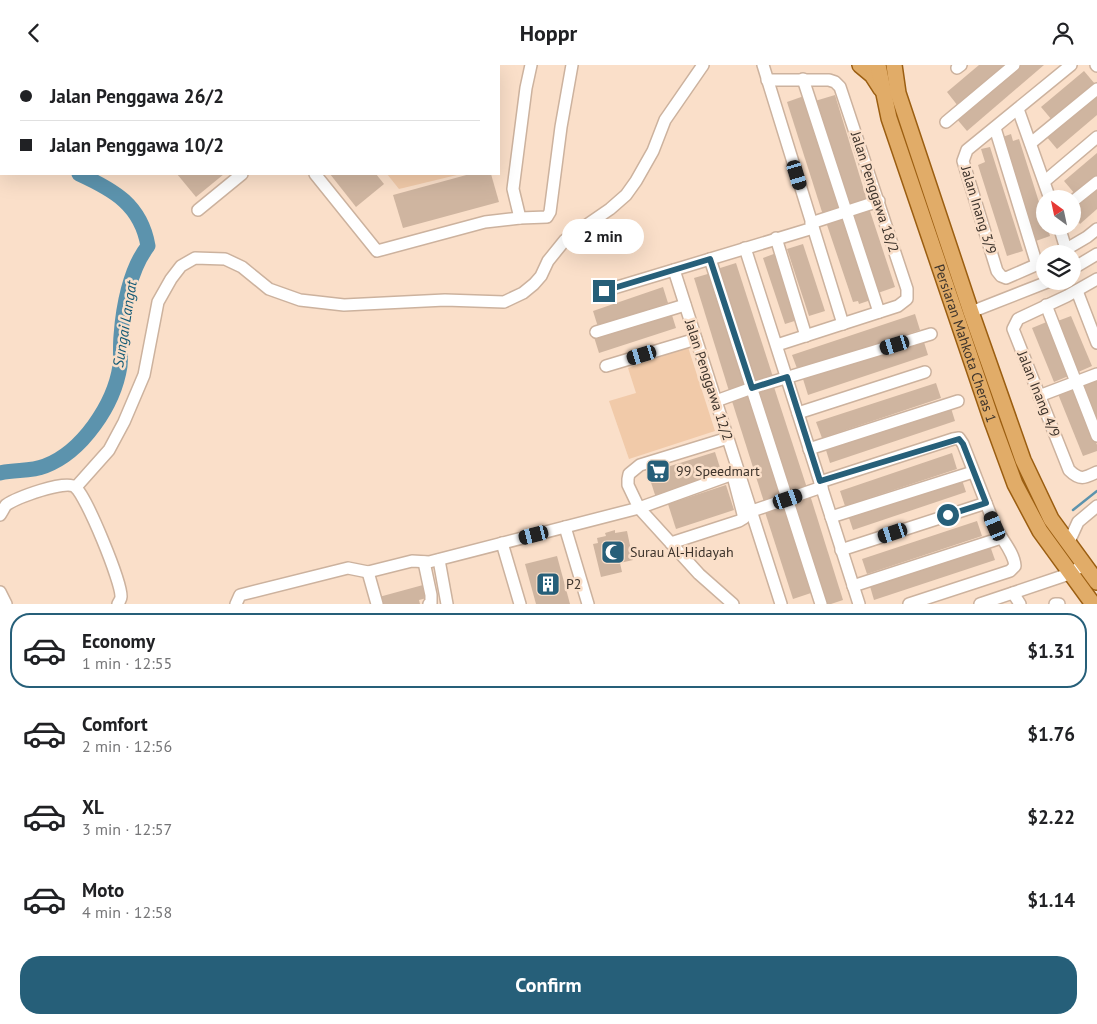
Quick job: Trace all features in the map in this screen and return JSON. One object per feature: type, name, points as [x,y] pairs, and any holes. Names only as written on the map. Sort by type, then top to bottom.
[{"type":"main road","points":[[860,65],[872,75],[884,94]]},
{"type":"main road","name":"Persiaran Mahkota Cheras 1","points":[[878,65],[889,118],[983,396],[1015,484],[1040,531],[1093,604]]},
{"type":"main road","name":"Persiaran Mahkota Cheras 1","points":[[894,65],[898,93],[971,312],[1023,460],[1051,519],[1097,582]]},
{"type":"street","points":[[520,218],[513,189],[526,88],[531,65]]},
{"type":"street","points":[[316,175],[377,251],[485,223],[520,218],[547,217],[550,212],[561,127],[572,65]]},
{"type":"street","points":[[76,487],[109,450],[124,423],[144,375],[158,301],[181,266],[195,258],[225,259],[242,267],[269,289],[300,300],[344,305],[445,300],[504,302],[523,293],[534,284],[541,276],[548,261],[565,240],[610,209],[626,195],[653,151],[665,120],[703,65]]},
{"type":"street","points":[[763,65],[843,324]]},
{"type":"street","points":[[946,122],[1014,65]]},
{"type":"street","points":[[1036,248],[995,128],[1071,65]]},
{"type":"street","points":[[767,80],[804,79],[879,312],[776,345]]},
{"type":"street","name":"Jalan Penggawa 18/2","points":[[804,79],[829,80],[835,82],[840,87],[879,201],[907,289],[906,299],[898,306],[879,312]]},
{"type":"street","points":[[1032,143],[1097,89]]},
{"type":"street","points":[[1018,109],[1032,143],[1048,190]]},
{"type":"street","name":"Jalan Inang 3/9","points":[[995,128],[967,150],[963,161],[1001,276],[1006,278],[1036,265]]},
{"type":"street","points":[[1045,181],[1097,137]]},
{"type":"street","points":[[198,210],[241,175]]},
{"type":"street","points":[[1081,195],[1097,182]]},
{"type":"street","points":[[604,291],[746,248],[846,211],[879,201]]},
{"type":"street","points":[[1073,245],[1097,229]]},
{"type":"street","points":[[776,238],[806,336]]},
{"type":"street","points":[[746,248],[859,604]]},
{"type":"street","points":[[1081,264],[1097,254]]},
{"type":"street","points":[[710,259],[821,604]]},
{"type":"street","name":"Jalan Penggawa 12/2","points":[[674,269],[716,401],[724,439],[752,511],[781,604]]},
{"type":"street","points":[[1097,279],[1077,291],[1046,305],[1097,436]]},
{"type":"street","points":[[971,312],[1036,286]]},
{"type":"street","points":[[1077,291],[1097,343]]},
{"type":"street","points":[[596,331],[685,305]]},
{"type":"street","name":"Jalan Inang 4/9","points":[[1046,305],[1018,319],[1013,329],[1069,470],[1075,476],[1085,478],[1097,471]]},
{"type":"street","points":[[716,401],[787,377],[931,334]]},
{"type":"street","points":[[606,366],[696,339]]},
{"type":"street","points":[[798,413],[925,372]]},
{"type":"street","points":[[1039,396],[1097,374]]},
{"type":"street","points":[[809,449],[958,401]]},
{"type":"street","points":[[671,543],[744,519],[724,439],[640,465],[629,474],[628,485],[639,508],[699,574],[734,604]]},
{"type":"street","points":[[752,511],[788,499],[821,484],[959,439],[963,444],[1001,538],[1015,559],[1015,566],[1010,571],[909,604]]},
{"type":"street","points":[[831,517],[973,472]]},
{"type":"street","points":[[236,604],[240,595],[348,568],[368,572],[412,561],[440,560],[639,508],[732,474]]},
{"type":"street","points":[[0,515],[6,506],[22,496],[68,484],[76,487],[97,526],[116,575],[121,597],[118,604]]},
{"type":"street","points":[[842,550],[986,503]]},
{"type":"street","points":[[1068,544],[1078,522],[1095,513]]},
{"type":"street","points":[[565,527],[588,604]]},
{"type":"street","points":[[853,585],[1001,538]]},
{"type":"street","points":[[502,543],[520,604]]},
{"type":"street","points":[[440,560],[447,604]]},
{"type":"street","points":[[424,562],[431,595],[430,604]]},
{"type":"street","points":[[980,604],[1069,573],[1084,565]]},
{"type":"street","points":[[368,572],[377,604]]},
{"type":"street","points":[[0,592],[6,604]]},
{"type":"street","points":[[1013,593],[1020,604]]},
{"type":"shaded area","points":[[388,175],[457,175],[399,189]]},
{"type":"shaded area","points":[[688,347],[715,431],[629,459],[609,401],[636,393],[628,368]]},
{"type":"building","points":[[979,65],[1007,65],[958,106],[947,92]]},
{"type":"building","points":[[1019,65],[1044,65],[967,131],[956,118]]},
{"type":"building","points":[[1084,71],[1095,84],[1052,120],[1041,107]]},
{"type":"building","points":[[1097,93],[1097,115],[1057,149],[1046,136]]},
{"type":"building","points":[[835,95],[867,200],[848,206],[815,101]]},
{"type":"building","points":[[804,96],[840,209],[823,215],[787,102]]},
{"type":"building","points":[[1011,134],[1013,141],[1019,139],[1036,193],[1036,235],[1050,236],[1030,243],[997,139]]},
{"type":"building","points":[[990,147],[1023,251],[1007,256],[978,165],[985,162],[981,149]]},
{"type":"building","points":[[1097,153],[1097,176],[1080,190],[1072,190],[1064,181]]},
{"type":"building","points":[[178,175],[223,175],[196,197]]},
{"type":"building","points":[[331,175],[377,175],[384,184],[356,207]]},
{"type":"building","points":[[466,175],[491,175],[499,202],[403,228],[393,195]]},
{"type":"building","points":[[1097,186],[1097,209],[1081,223],[1081,199]]},
{"type":"building","points":[[869,208],[895,287],[878,293],[852,213]]},
{"type":"building","points":[[843,216],[871,300],[859,304],[858,301],[853,302],[826,222]]},
{"type":"building","points":[[803,244],[825,311],[809,316],[787,249]]},
{"type":"building","points":[[779,252],[801,319],[785,324],[763,258]]},
{"type":"building","points":[[736,263],[773,377],[754,383],[717,269]]},
{"type":"building","points":[[711,273],[747,385],[729,391],[694,278]]},
{"type":"building","points":[[663,287],[668,303],[598,327],[593,311]]},
{"type":"building","points":[[671,312],[676,328],[599,353],[594,337]]},
{"type":"building","points":[[915,314],[920,330],[798,371],[792,355]]},
{"type":"building","points":[[1071,316],[1092,366],[1076,373],[1055,322]]},
{"type":"building","points":[[1049,321],[1071,375],[1054,382],[1032,328]]},
{"type":"building","points":[[923,339],[928,355],[808,395],[803,379]]},
{"type":"building","points":[[1097,376],[1097,424],[1080,381]]},
{"type":"building","points":[[936,383],[941,398],[822,438],[816,422]]},
{"type":"building","points":[[1072,383],[1097,445],[1097,451],[1083,456],[1056,389]]},
{"type":"building","points":[[773,384],[807,488],[790,494],[756,389]]},
{"type":"building","points":[[748,392],[781,496],[764,502],[731,398]]},
{"type":"building","points":[[950,405],[955,421],[830,463],[825,447]]},
{"type":"building","points":[[715,452],[723,477],[656,498],[648,473]]},
{"type":"building","points":[[952,453],[957,469],[845,506],[840,491]]},
{"type":"building","points":[[961,477],[966,492],[853,530],[848,515]]},
{"type":"building","points":[[726,485],[734,510],[676,529],[668,504]]},
{"type":"building","points":[[810,495],[843,600],[831,604],[824,604],[791,500]]},
{"type":"building","points":[[782,503],[811,593],[793,599],[764,509]]},
{"type":"building","points":[[977,521],[982,536],[867,574],[862,559]]},
{"type":"building","name":"Surau Al-Hidayah","points":[[615,530],[615,533],[627,531],[633,560],[620,563],[622,572],[601,577],[593,544],[598,543],[597,538],[606,536],[605,533]]},
{"type":"building","points":[[989,543],[995,560],[874,600],[869,583]]},
{"type":"building","name":"P2","points":[[557,556],[570,604],[536,604],[525,564]]},
{"type":"building","points":[[423,585],[427,598],[419,600],[420,604],[381,604],[379,597]]},
{"type":"waterway","name":"Sungai Langat","points":[[0,473],[39,468],[59,459],[71,450],[94,425],[111,396],[117,381],[128,289],[136,266],[148,246],[139,220],[132,209],[104,186],[81,175]]},
{"type":"waterway","points":[[1073,510],[1097,491]]},
{"type":"place","name":"99 Speedmart","points":[[658,471]]},
{"type":"place","name":"Surau Al-Hidayah","points":[[613,552]]},
{"type":"place","name":"P2","points":[[548,584]]},
{"type":"route","points":[[604,291],[710,259],[752,388],[787,377],[820,481],[953,439],[959,439],[963,444],[986,503],[948,515]]}]
